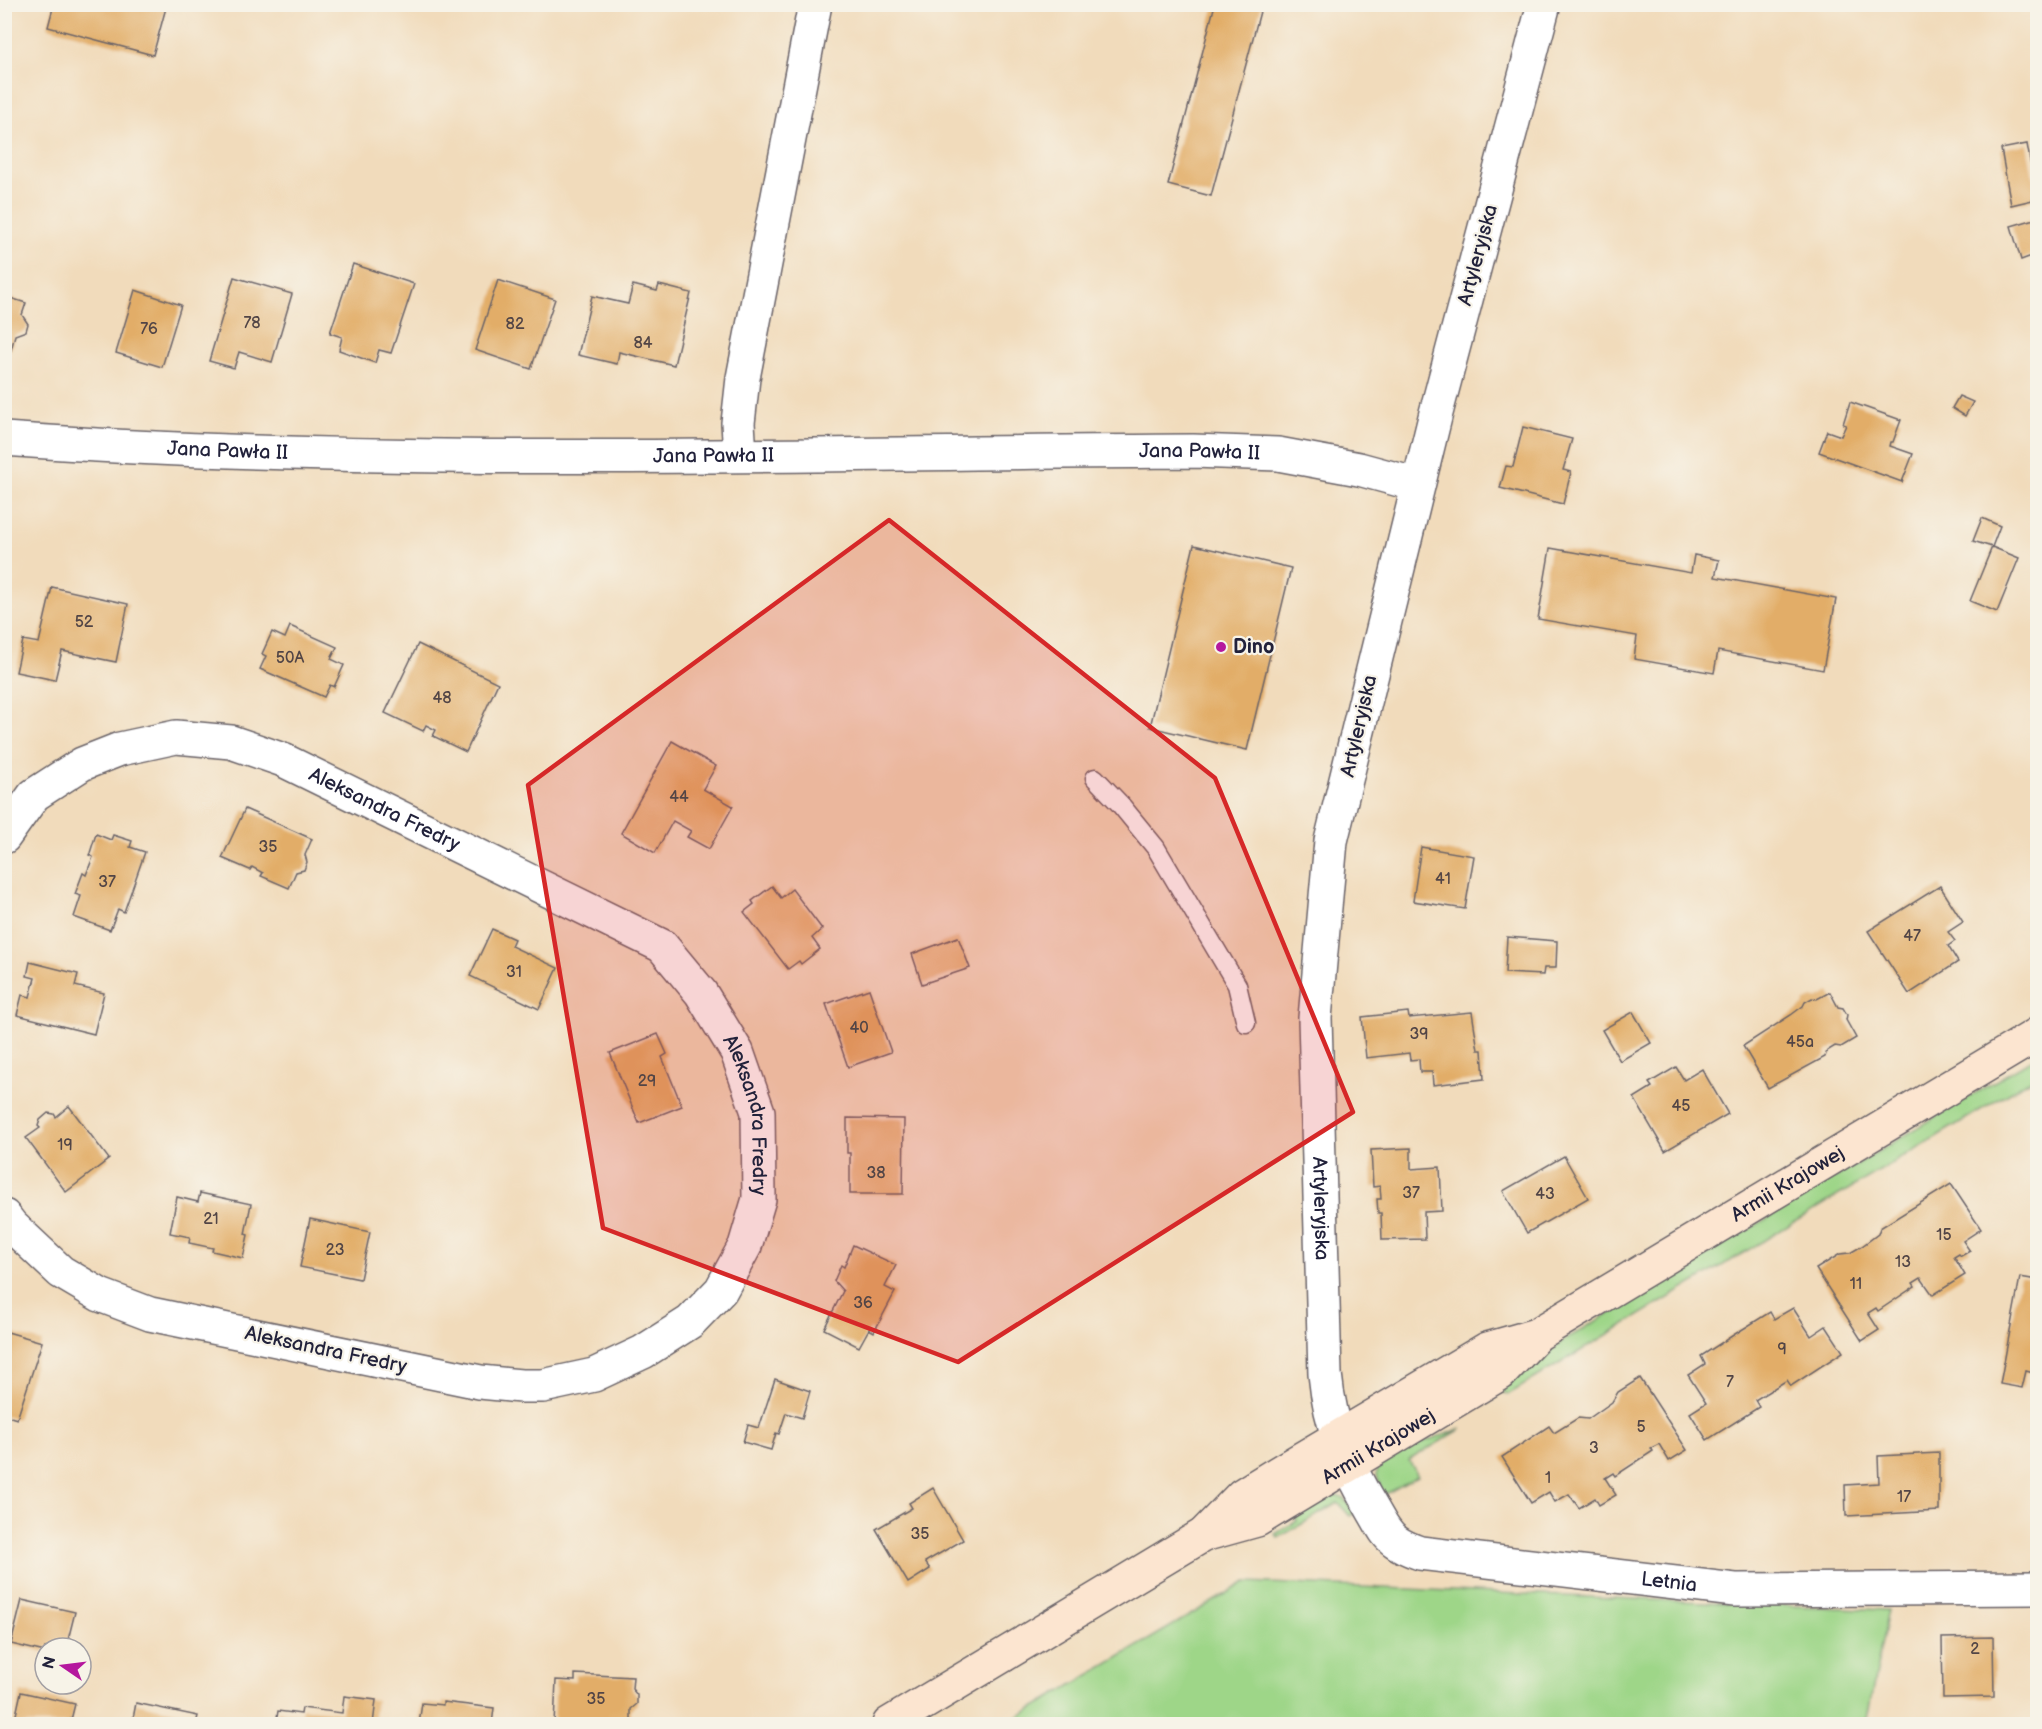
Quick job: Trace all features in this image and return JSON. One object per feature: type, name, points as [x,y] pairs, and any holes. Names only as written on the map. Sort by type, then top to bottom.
[{"type":"street","points":[[740,455],[738,423],[743,378],[815,4]]},
{"type":"street","name":"Artyleryjska","points":[[1343,1450],[1328,1397],[1326,1374],[1315,1018],[1331,842],[1536,6]]},
{"type":"street","name":"Jana Pawła II","points":[[4,439],[123,447],[296,454],[740,455],[1181,451],[1278,454],[1359,469],[1418,485]]},
{"type":"street","name":"Aleksandra Fredry","points":[[4,837],[34,795],[82,764],[120,749],[176,737],[231,742],[283,760],[662,946],[701,993],[737,1052],[758,1112],[759,1199],[745,1246],[721,1290],[690,1322],[644,1352],[594,1375],[543,1386],[480,1382],[150,1314],[100,1295],[61,1272],[4,1216]]},
{"type":"street","name":"Armii Krajowej","points":[[889,1725],[1203,1535],[1257,1520],[1343,1450],[1487,1349],[1538,1334],[2037,1034]]},
{"type":"street","name":"Letnia","points":[[1343,1450],[1384,1530],[1405,1548],[1420,1553],[1735,1590],[2037,1588]]},
{"type":"lane","points":[[1095,778],[1156,848],[1237,985],[1246,1023]]},
{"type":"highlighted area","points":[[889,520],[1215,778],[1353,1112],[958,1362],[603,1228],[528,785]]},
{"type":"green space","points":[[2037,1056],[2037,1076],[1514,1391],[1508,1394],[1499,1392],[1510,1379],[1563,1341]]},
{"type":"green space","points":[[1461,1429],[1409,1460],[1418,1476],[1384,1495],[1378,1482],[1377,1471],[1385,1457],[1403,1448]]},
{"type":"green space","points":[[1332,1494],[1345,1499],[1355,1513],[1350,1516],[1338,1503],[1278,1538],[1275,1534],[1297,1521],[1291,1511]]},
{"type":"green space","points":[[1246,1582],[1888,1610],[1866,1724],[1006,1724]]},
{"type":"building","points":[[54,4],[167,4],[153,55],[48,27]]},
{"type":"building","points":[[1215,4],[1262,4],[1211,196],[1168,185]]},
{"type":"building","points":[[2027,144],[2037,199],[2011,205],[2001,149]]},
{"type":"building","points":[[2035,219],[2037,254],[2021,260],[2011,226]]},
{"type":"building","points":[[353,264],[414,284],[391,353],[379,350],[375,363],[339,350],[342,337],[330,333]]},
{"type":"building","points":[[234,277],[292,294],[272,362],[239,352],[234,368],[209,361]]},
{"type":"building","points":[[498,280],[555,299],[531,369],[475,350]]},
{"type":"building","points":[[633,285],[657,291],[659,285],[691,293],[674,365],[619,352],[617,364],[578,355],[592,296],[628,304]]},
{"type":"building","points":[[135,290],[181,305],[162,367],[116,353]]},
{"type":"building","points":[[4,296],[26,303],[22,315],[28,324],[26,331],[15,335],[11,350],[4,348]]},
{"type":"building","points":[[1959,396],[1973,402],[1965,416],[1952,408]]},
{"type":"building","points":[[1850,402],[1901,420],[1890,446],[1913,454],[1902,482],[1819,452],[1827,431],[1841,436],[1846,425],[1843,424]]},
{"type":"building","points":[[1523,427],[1572,439],[1563,470],[1571,472],[1563,504],[1500,488],[1506,466],[1513,467]]},
{"type":"building","points":[[1982,518],[2000,526],[1992,547],[1973,541]]},
{"type":"building","name":"Dino","points":[[1194,545],[1291,568],[1247,750],[1150,727]]},
{"type":"building","points":[[1992,547],[2019,558],[1997,612],[1970,601]]},
{"type":"building","points":[[1550,548],[1691,573],[1694,555],[1719,560],[1715,577],[1836,599],[1823,670],[1718,651],[1714,673],[1634,659],[1637,636],[1538,619]]},
{"type":"building","points":[[52,587],[128,604],[116,662],[62,651],[55,680],[16,672],[23,640],[39,643]]},
{"type":"building","points":[[290,626],[337,647],[331,659],[344,665],[334,687],[330,685],[324,697],[260,669],[266,656],[262,654],[272,632],[285,638]]},
{"type":"building","points":[[418,644],[498,683],[466,752],[433,736],[436,730],[426,725],[423,731],[385,713]]},
{"type":"building","points":[[672,741],[716,766],[703,789],[733,806],[709,849],[687,837],[691,831],[673,821],[655,853],[621,833]]},
{"type":"building","points":[[245,809],[312,839],[305,855],[307,862],[304,870],[296,872],[289,888],[261,876],[263,873],[252,867],[250,870],[222,858]]},
{"type":"building","points":[[96,834],[111,840],[113,835],[132,841],[130,847],[145,852],[124,912],[118,909],[110,930],[74,917],[81,896],[75,894],[83,873],[86,875],[93,857],[89,855]]},
{"type":"building","points":[[1421,847],[1474,856],[1465,909],[1413,901]]},
{"type":"building","points":[[772,886],[781,898],[792,889],[822,929],[812,938],[820,949],[801,964],[799,961],[788,969],[744,912],[754,904],[752,901]]},
{"type":"building","points":[[1940,886],[1963,922],[1948,932],[1955,941],[1948,946],[1958,962],[1909,994],[1868,931]]},
{"type":"building","points":[[492,929],[514,939],[511,946],[558,968],[539,1009],[470,976]]},
{"type":"building","points":[[958,937],[970,968],[922,984],[912,954]]},
{"type":"building","points":[[1507,937],[1557,941],[1556,968],[1544,968],[1543,975],[1505,973]]},
{"type":"building","points":[[30,962],[78,974],[75,986],[104,993],[94,1034],[17,1015],[22,995],[30,997],[35,978],[27,976]]},
{"type":"building","points":[[869,989],[891,1052],[848,1067],[826,1004]]},
{"type":"building","points":[[1830,992],[1838,1007],[1843,1008],[1847,1015],[1846,1020],[1856,1038],[1841,1047],[1835,1046],[1827,1051],[1825,1057],[1768,1088],[1743,1046],[1791,1015],[1805,1002]]},
{"type":"building","points":[[1408,1012],[1409,1018],[1472,1012],[1478,1050],[1482,1050],[1484,1079],[1433,1085],[1432,1072],[1420,1072],[1419,1059],[1410,1060],[1409,1053],[1366,1058],[1362,1017]]},
{"type":"building","points":[[1633,1012],[1651,1043],[1620,1061],[1602,1030]]},
{"type":"building","points":[[658,1034],[667,1054],[662,1057],[682,1106],[639,1123],[610,1053]]},
{"type":"building","points":[[1676,1067],[1684,1080],[1702,1069],[1728,1114],[1665,1151],[1634,1098],[1652,1087],[1649,1083]]},
{"type":"building","points":[[69,1106],[109,1159],[66,1192],[26,1138],[40,1128],[38,1126],[40,1120],[48,1113],[56,1117]]},
{"type":"building","points":[[847,1118],[904,1119],[903,1194],[850,1194]]},
{"type":"building","points":[[1411,1148],[1411,1169],[1440,1167],[1442,1211],[1424,1212],[1425,1239],[1382,1240],[1381,1213],[1378,1213],[1377,1199],[1381,1199],[1380,1186],[1373,1187],[1371,1150]]},
{"type":"building","points":[[1564,1156],[1588,1198],[1527,1233],[1503,1191]]},
{"type":"building","points":[[1951,1184],[1981,1229],[1963,1241],[1970,1251],[1954,1257],[1965,1275],[1933,1295],[1921,1278],[1913,1283],[1915,1286],[1878,1311],[1876,1308],[1868,1313],[1879,1330],[1862,1341],[1816,1269],[1840,1254],[1850,1253],[1862,1246],[1878,1234],[1880,1228]]},
{"type":"building","points":[[200,1193],[251,1204],[243,1258],[212,1251],[213,1248],[189,1243],[190,1237],[170,1233],[177,1197],[198,1202]]},
{"type":"building","points":[[310,1219],[370,1232],[360,1279],[300,1267]]},
{"type":"building","points":[[853,1245],[896,1265],[885,1287],[895,1292],[874,1332],[869,1329],[859,1347],[824,1329],[843,1291],[834,1281],[841,1265],[844,1267]]},
{"type":"building","points":[[2020,1277],[2037,1280],[2037,1374],[2026,1371],[2022,1388],[2000,1384]]},
{"type":"building","points":[[1793,1308],[1811,1336],[1826,1326],[1843,1352],[1791,1386],[1787,1380],[1755,1400],[1759,1407],[1707,1440],[1690,1413],[1706,1403],[1688,1375],[1705,1364],[1701,1356],[1735,1334],[1770,1312],[1774,1319]]},
{"type":"building","points":[[4,1331],[42,1342],[17,1419],[4,1415]]},
{"type":"building","points":[[1640,1378],[1687,1450],[1669,1461],[1659,1444],[1651,1448],[1653,1451],[1615,1476],[1613,1473],[1605,1478],[1616,1495],[1599,1505],[1595,1498],[1579,1508],[1569,1494],[1555,1502],[1549,1492],[1531,1503],[1502,1457],[1549,1426],[1554,1433],[1578,1418],[1588,1419],[1612,1402],[1618,1392]]},
{"type":"building","points":[[775,1379],[810,1391],[802,1418],[786,1413],[771,1450],[743,1442],[748,1425],[759,1428]]},
{"type":"building","points":[[1939,1453],[1939,1511],[1846,1516],[1845,1485],[1879,1483],[1878,1456]]},
{"type":"building","points":[[933,1488],[963,1540],[925,1562],[930,1569],[908,1583],[876,1529],[912,1508],[909,1503]]},
{"type":"building","points":[[22,1600],[75,1612],[69,1636],[33,1636],[33,1649],[11,1644]]},
{"type":"building","points":[[1993,1637],[1994,1697],[1943,1698],[1942,1638]]},
{"type":"building","points":[[575,1674],[633,1677],[632,1689],[637,1695],[637,1704],[631,1709],[631,1724],[554,1724],[556,1680],[575,1681]]},
{"type":"building","points":[[21,1692],[75,1704],[70,1724],[14,1724]]},
{"type":"building","points":[[344,1696],[376,1700],[373,1724],[276,1724],[278,1711],[301,1714],[302,1708],[342,1713]]},
{"type":"building","points":[[443,1702],[494,1708],[492,1724],[419,1724],[422,1703],[443,1705]]},
{"type":"building","points":[[136,1703],[198,1716],[196,1724],[132,1724]]},
{"type":"place","name":"Dino","points":[[1221,647]]}]
